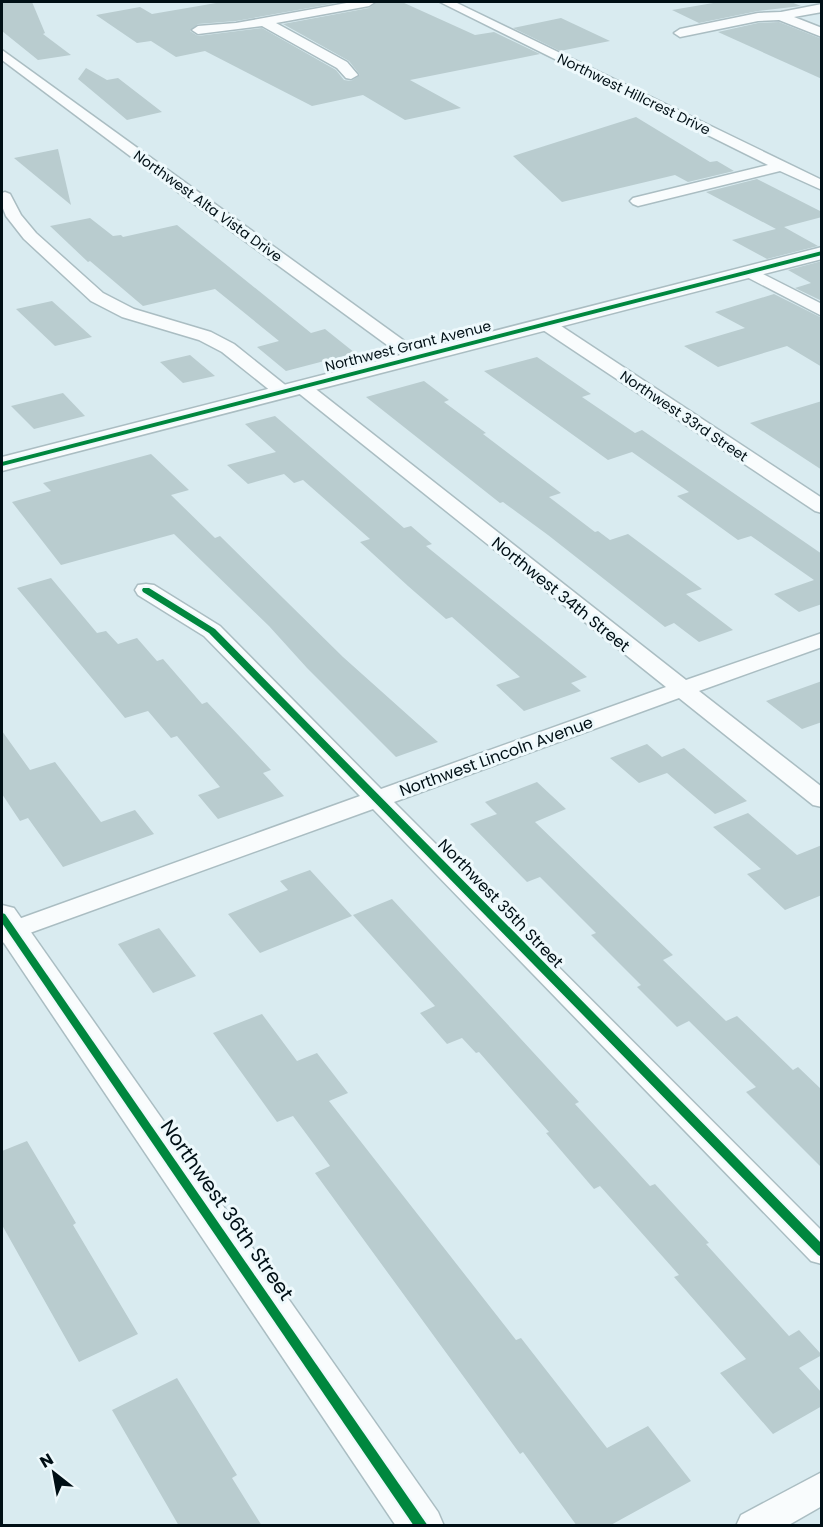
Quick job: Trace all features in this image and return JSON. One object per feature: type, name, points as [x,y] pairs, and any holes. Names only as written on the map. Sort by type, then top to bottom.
[{"type":"street","points":[[198,30],[264,22],[369,2]]},
{"type":"street","name":"Northwest Hillcrest Drive","points":[[446,2],[822,186]]},
{"type":"street","points":[[680,33],[758,17],[781,16],[822,8]]},
{"type":"street","points":[[781,16],[822,33]]},
{"type":"street","points":[[264,22],[342,65],[351,75]]},
{"type":"street","name":"Northwest Alta Vista Drive","points":[[2,54],[191,195],[416,357]]},
{"type":"street","points":[[639,201],[780,167]]},
{"type":"street","name":"Northwest 34th Street","points":[[5,197],[14,216],[30,236],[97,297],[128,313],[206,336],[293,389],[822,800]]},
{"type":"street","name":"Northwest Grant Avenue","points":[[2,464],[822,253]]},
{"type":"street","points":[[749,272],[822,311]]},
{"type":"street","name":"Northwest 33rd Street","points":[[546,324],[822,507]]},
{"type":"street","name":"Northwest 35th Street","points":[[146,590],[212,631],[822,1252]]},
{"type":"street","name":"Northwest Lincoln Avenue","points":[[5,926],[378,799],[822,639]]},
{"type":"street","name":"Northwest 36th Street","points":[[5,926],[422,1526]]},
{"type":"street","points":[[754,1526],[822,1487]]},
{"type":"building","points":[[2,2],[32,2],[45,33],[43,34],[71,55],[38,60],[2,31]]},
{"type":"building","points":[[222,2],[342,2],[236,21],[198,24],[190,31],[198,36],[262,28],[336,70],[344,80],[351,81],[360,75],[349,61],[283,24],[369,8],[377,2],[402,2],[475,35],[494,32],[540,54],[410,80],[461,108],[405,120],[363,95],[312,106],[205,51],[176,57],[151,41],[137,43],[96,15],[140,7],[152,14]]},
{"type":"building","points":[[719,2],[791,2],[801,6],[758,11],[699,23],[672,10]]},
{"type":"building","points":[[561,18],[610,41],[560,51],[513,28]]},
{"type":"building","points":[[779,22],[822,39],[822,79],[718,32],[758,23]]},
{"type":"building","points":[[86,68],[107,80],[118,78],[162,112],[127,120],[78,79]]},
{"type":"building","points":[[636,117],[710,162],[717,161],[734,171],[688,182],[675,175],[562,202],[513,156]]},
{"type":"building","points":[[58,149],[71,205],[14,158]]},
{"type":"building","points":[[757,179],[822,212],[822,217],[784,227],[818,246],[767,259],[732,240],[776,229],[706,192]]},
{"type":"building","points":[[90,218],[113,236],[123,237],[177,225],[311,333],[325,329],[355,353],[286,371],[257,347],[279,341],[215,289],[143,306],[90,261],[88,262],[50,226]]},
{"type":"building","points":[[822,261],[822,301],[795,288],[811,283],[788,270]]},
{"type":"building","points":[[774,294],[822,318],[822,367],[787,346],[718,367],[684,346],[745,328],[715,312]]},
{"type":"building","points":[[52,301],[92,337],[55,346],[16,309]]},
{"type":"building","points":[[190,355],[215,376],[183,383],[160,362]]},
{"type":"building","points":[[537,357],[591,394],[582,397],[635,433],[642,430],[822,554],[822,604],[799,612],[774,594],[814,580],[751,536],[738,540],[677,496],[689,492],[632,452],[608,460],[484,371]]},
{"type":"building","points":[[424,381],[449,400],[444,402],[486,433],[483,434],[561,493],[549,497],[595,532],[598,531],[610,540],[628,534],[702,589],[686,594],[733,630],[699,642],[674,623],[665,627],[548,535],[503,502],[500,503],[366,397]]},
{"type":"building","points":[[63,393],[85,416],[34,429],[11,406]]},
{"type":"building","points":[[822,401],[822,470],[750,423]]},
{"type":"building","points":[[275,416],[404,528],[411,526],[432,544],[426,546],[587,677],[571,683],[581,691],[524,711],[496,685],[520,677],[452,617],[446,619],[408,586],[360,542],[370,539],[303,480],[294,483],[284,474],[248,484],[227,465],[276,452],[245,424]]},
{"type":"building","points":[[151,454],[189,490],[171,495],[215,538],[220,536],[343,657],[438,742],[396,757],[307,668],[269,626],[174,534],[61,565],[12,502],[51,491],[43,483]]},
{"type":"building","points":[[51,578],[97,633],[106,631],[118,644],[137,638],[157,661],[163,659],[202,704],[207,702],[271,770],[263,773],[284,796],[218,819],[198,795],[220,787],[177,736],[171,738],[148,711],[125,718],[17,588]]},
{"type":"building","points":[[822,681],[822,722],[802,729],[766,701]]},
{"type":"building","points":[[2,731],[30,770],[55,762],[101,822],[135,810],[154,834],[63,867],[28,818],[20,821],[2,794]]},
{"type":"building","points":[[647,744],[662,757],[684,748],[747,801],[715,814],[667,773],[639,783],[610,758]]},
{"type":"building","points":[[537,782],[566,809],[535,822],[673,955],[663,960],[726,1021],[737,1016],[793,1070],[798,1067],[822,1090],[822,1168],[746,1092],[756,1087],[689,1021],[677,1027],[637,987],[641,985],[591,935],[596,933],[540,877],[527,882],[470,824],[497,814],[485,802]]},
{"type":"building","points":[[748,813],[797,855],[822,845],[822,895],[785,910],[747,874],[761,869],[713,827]]},
{"type":"building","points":[[310,870],[352,916],[260,953],[228,914],[288,890],[280,881]]},
{"type":"building","points":[[392,899],[579,1102],[575,1104],[650,1186],[655,1184],[709,1243],[706,1244],[789,1336],[799,1330],[822,1355],[799,1368],[822,1393],[822,1406],[773,1434],[720,1373],[746,1359],[674,1277],[679,1275],[600,1186],[594,1189],[546,1133],[549,1132],[479,1052],[476,1053],[462,1038],[447,1044],[420,1013],[435,1006],[353,915]]},
{"type":"building","points":[[159,928],[196,976],[153,993],[118,944]]},
{"type":"building","points":[[262,1014],[297,1061],[317,1053],[348,1093],[329,1101],[516,1340],[521,1338],[607,1448],[648,1426],[691,1481],[609,1526],[577,1526],[523,1452],[520,1454],[315,1173],[330,1166],[293,1116],[277,1122],[213,1033]]},
{"type":"building","points":[[27,1141],[76,1223],[73,1225],[138,1334],[79,1362],[2,1225],[2,1151]]},
{"type":"building","points":[[177,1378],[237,1475],[232,1478],[262,1526],[179,1526],[112,1410]]},
{"type":"cycle path","points":[[2,464],[822,253]]},
{"type":"cycle path","points":[[146,590],[212,631],[822,1252]]},
{"type":"cycle path","points":[[2,916],[422,1526]]}]
